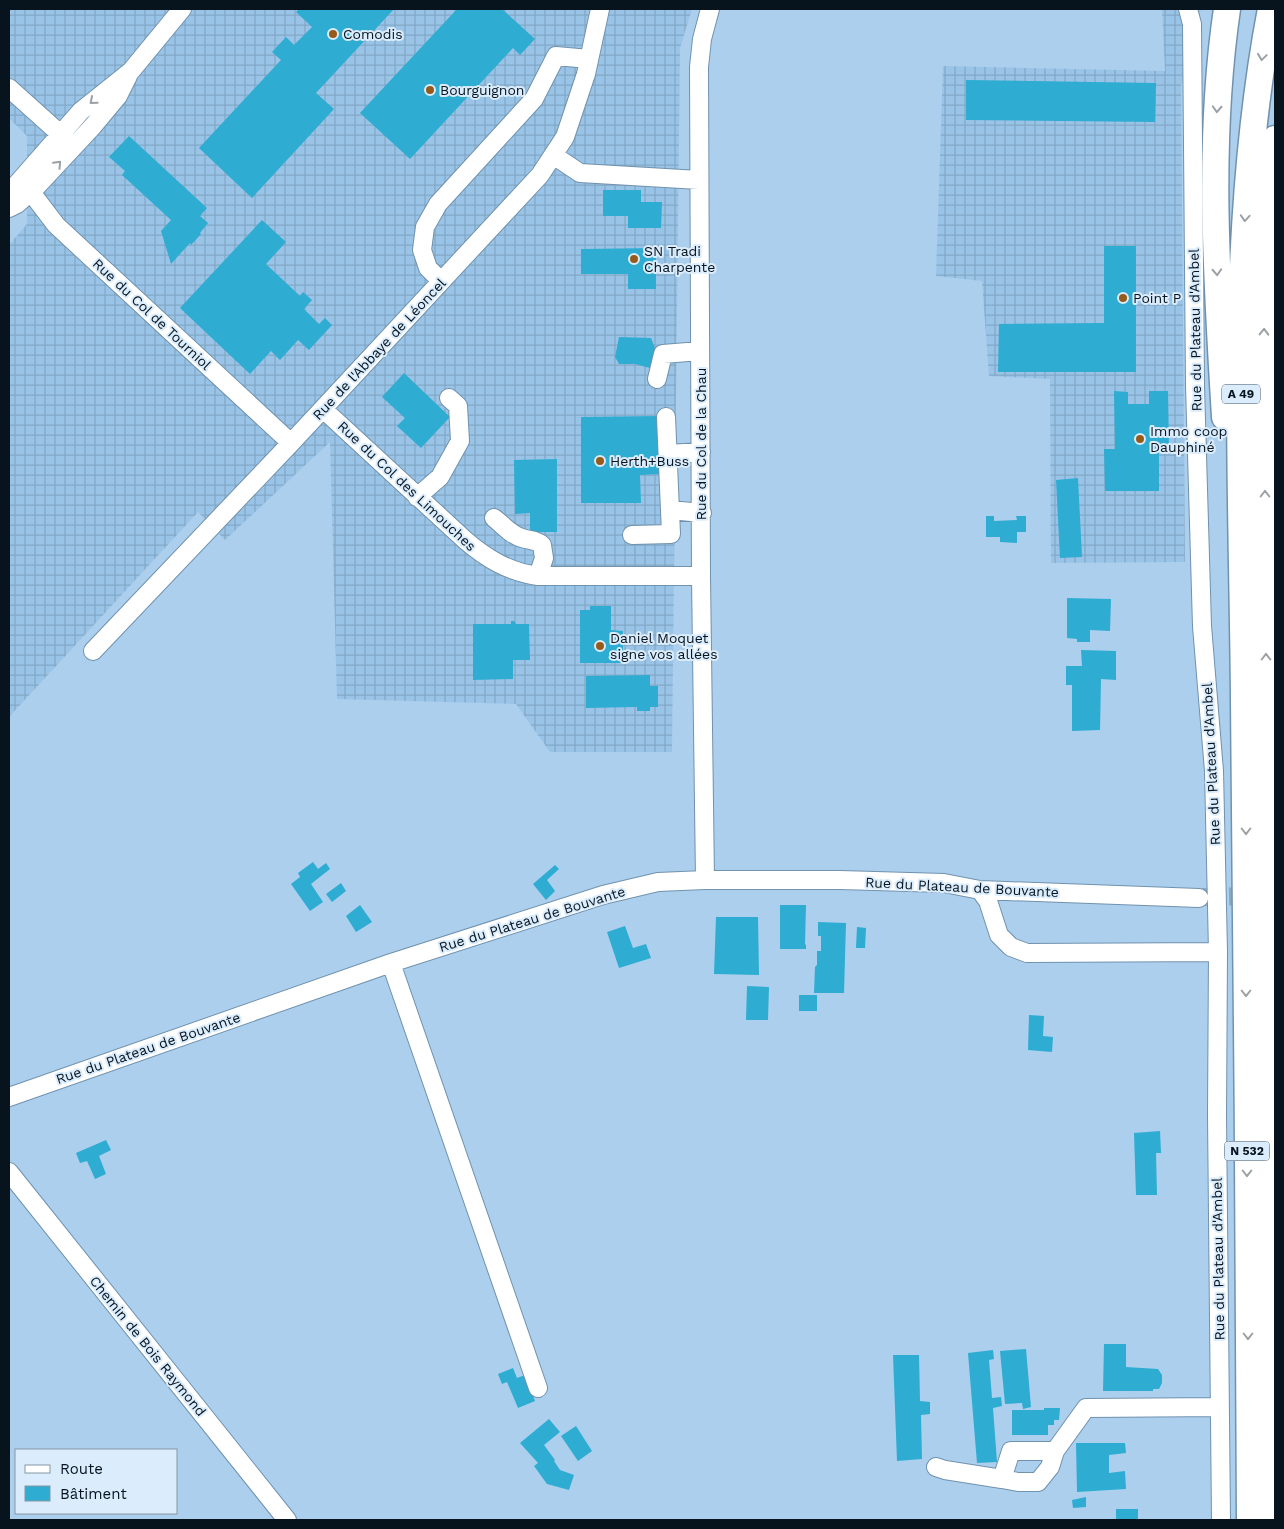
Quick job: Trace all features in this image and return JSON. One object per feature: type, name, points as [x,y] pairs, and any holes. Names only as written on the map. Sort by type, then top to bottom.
[{"type":"highway","points":[[1227,9],[1218,80],[1215,148],[1215,224],[1246,782]]},
{"type":"highway","name":"A 49","points":[[1246,782],[1241,431],[1242,286],[1250,159],[1262,53],[1271,9]]},
{"type":"highway","name":"A 49","points":[[1268,950],[1264,328],[1275,139]]},
{"type":"highway","points":[[1268,950],[1275,681]]},
{"type":"highway","name":"N 532","points":[[1246,782],[1250,1520]]},
{"type":"highway","name":"N 532","points":[[1268,950],[1274,1423],[1273,1520]]},
{"type":"street","points":[[9,208],[17,204],[26,185],[60,135],[81,111],[131,71],[182,9]]},
{"type":"street","name":"Rue de l'Abbaye de Léoncel","points":[[93,651],[323,409],[540,174],[565,137],[586,74],[600,9]]},
{"type":"street","name":"Rue du Col de la Chau","points":[[705,880],[701,576],[699,67],[702,39],[710,9]]},
{"type":"street","name":"Rue du Plateau d'Ambel","points":[[1188,9],[1192,24],[1195,386],[1202,616],[1214,771],[1218,952],[1217,1115],[1221,1520]]},
{"type":"street","points":[[441,281],[428,268],[422,250],[425,227],[438,204],[534,99],[556,56],[589,59]]},
{"type":"street","points":[[9,192],[26,185],[74,146],[118,96],[131,71]]},
{"type":"street","points":[[9,88],[74,146]]},
{"type":"street","points":[[553,155],[580,173],[699,180]]},
{"type":"street","name":"Rue du Col de Tourniol","points":[[26,185],[56,226],[291,443]]},
{"type":"street","points":[[657,378],[663,354],[700,351]]},
{"type":"street","points":[[418,496],[440,477],[460,441],[458,406],[449,398]]},
{"type":"street","name":"Rue du Col des Limouches","points":[[323,409],[478,552],[510,570],[538,576],[701,576]]},
{"type":"street","points":[[632,535],[671,534],[666,417]]},
{"type":"street","points":[[668,454],[701,452]]},
{"type":"street","points":[[670,510],[702,513]]},
{"type":"street","points":[[494,518],[509,531],[522,538],[536,540],[542,545],[544,558],[538,576]]},
{"type":"street","name":"Rue du Plateau de Bouvante","points":[[9,1097],[391,963],[603,895],[658,882],[840,880],[944,883],[980,890],[1199,898]]},
{"type":"street","points":[[980,890],[988,901],[1000,935],[1011,947],[1027,953],[1218,952]]},
{"type":"street","points":[[391,963],[538,1388]]},
{"type":"street","name":"Chemin de Bois Raymond","points":[[9,1172],[287,1520]]},
{"type":"street","points":[[936,1467],[1018,1482],[1038,1482],[1050,1467],[1054,1451],[1086,1408],[1220,1407]]},
{"type":"street","points":[[1002,1479],[1011,1451],[1054,1451]]},
{"type":"shaded area","points":[[9,9],[692,9],[680,48],[672,752],[550,752],[516,704],[337,699],[330,442],[225,540],[198,512],[9,717],[9,245],[27,224],[27,136],[9,118]]},
{"type":"shaded area","points":[[1162,9],[1201,9],[1181,85],[1185,562],[1051,563],[1050,379],[989,376],[982,281],[936,276],[943,66],[1165,71]]},
{"type":"building","points":[[299,9],[394,9],[316,93],[334,109],[252,198],[199,148],[281,60],[272,52],[286,37],[294,45],[312,27],[296,12]]},
{"type":"building","points":[[457,9],[502,9],[535,39],[520,55],[513,48],[410,159],[360,113]]},
{"type":"building","points":[[966,80],[1156,83],[1155,122],[966,120]]},
{"type":"building","points":[[129,136],[207,208],[200,216],[208,223],[201,234],[171,264],[161,231],[171,220],[122,175],[125,171],[109,157]]},
{"type":"building","points":[[603,190],[641,190],[641,202],[662,202],[661,228],[628,228],[628,216],[603,216]]},
{"type":"building","points":[[262,220],[286,242],[266,264],[300,296],[303,292],[312,300],[304,309],[319,324],[325,318],[332,325],[309,350],[298,340],[280,360],[271,351],[250,374],[180,308]]},
{"type":"building","points":[[1104,246],[1136,246],[1136,372],[998,372],[999,324],[1104,323]]},
{"type":"building","points":[[656,248],[656,289],[628,289],[628,274],[581,274],[581,249]]},
{"type":"building","points":[[619,337],[651,338],[655,348],[650,368],[635,364],[619,364],[615,357]]},
{"type":"building","points":[[404,373],[450,417],[421,448],[397,426],[405,418],[382,397]]},
{"type":"building","points":[[1114,391],[1128,392],[1128,404],[1149,404],[1149,391],[1168,391],[1169,449],[1159,449],[1159,491],[1105,491],[1104,449],[1115,449]]},
{"type":"building","points":[[660,416],[660,474],[640,475],[641,503],[581,503],[581,417]]},
{"type":"building","points":[[557,459],[557,532],[530,532],[530,513],[515,514],[514,460]]},
{"type":"building","points":[[1078,478],[1082,557],[1060,558],[1056,480]]},
{"type":"building","points":[[986,516],[994,516],[994,521],[1017,520],[1016,516],[1026,516],[1026,532],[1017,532],[1017,543],[1000,542],[1000,537],[986,537]]},
{"type":"building","points":[[1067,598],[1111,599],[1110,631],[1090,630],[1090,642],[1077,642],[1077,639],[1067,638]]},
{"type":"building","points":[[590,606],[611,606],[611,630],[623,631],[623,663],[580,663],[580,610],[590,610]]},
{"type":"building","points":[[511,621],[514,621],[516,624],[529,624],[530,660],[513,660],[513,679],[473,680],[473,624],[511,624]]},
{"type":"building","points":[[1081,650],[1116,651],[1116,680],[1101,679],[1100,730],[1072,731],[1072,685],[1066,685],[1066,666],[1082,666]]},
{"type":"building","points":[[650,675],[650,686],[658,686],[658,707],[650,707],[650,711],[637,711],[637,707],[586,708],[586,676]]},
{"type":"building","points":[[313,862],[318,869],[326,863],[330,869],[311,884],[323,902],[310,911],[291,884],[300,877],[298,873]]},
{"type":"building","points":[[555,865],[559,869],[547,880],[555,891],[546,900],[533,884]]},
{"type":"building","points":[[341,883],[346,891],[332,902],[326,894]]},
{"type":"building","points":[[360,905],[372,922],[356,932],[346,916]]},
{"type":"building","points":[[780,905],[806,905],[806,949],[780,949]]},
{"type":"building","points":[[716,917],[758,917],[759,975],[714,974]]},
{"type":"building","points":[[818,922],[846,923],[844,993],[814,993],[817,951],[821,951],[821,936],[818,936]]},
{"type":"building","points":[[625,926],[633,948],[646,944],[651,958],[619,968],[607,932]]},
{"type":"building","points":[[857,927],[866,928],[865,948],[856,948]]},
{"type":"building","points":[[747,986],[769,987],[768,1020],[746,1020]]},
{"type":"building","points":[[799,995],[817,995],[817,1011],[799,1011]]},
{"type":"building","points":[[1029,1015],[1044,1016],[1043,1036],[1053,1037],[1052,1052],[1028,1050]]},
{"type":"building","points":[[1160,1131],[1161,1153],[1156,1153],[1157,1195],[1136,1195],[1134,1133]]},
{"type":"building","points":[[106,1140],[111,1150],[99,1156],[106,1174],[95,1179],[87,1161],[80,1163],[76,1153]]},
{"type":"building","points":[[1104,1344],[1126,1344],[1126,1367],[1158,1369],[1162,1375],[1162,1383],[1159,1389],[1153,1389],[1153,1391],[1103,1391]]},
{"type":"building","points":[[1026,1349],[1031,1407],[1023,1409],[1022,1403],[1005,1404],[1000,1351]]},
{"type":"building","points":[[993,1350],[994,1359],[989,1360],[992,1398],[1001,1397],[1002,1406],[993,1408],[997,1462],[977,1463],[968,1353]]},
{"type":"building","points":[[893,1355],[919,1355],[920,1401],[930,1402],[930,1414],[921,1415],[922,1459],[897,1461]]},
{"type":"building","points":[[513,1368],[517,1378],[525,1375],[535,1401],[518,1408],[507,1382],[502,1384],[498,1374]]},
{"type":"building","points":[[1044,1408],[1060,1408],[1059,1420],[1054,1420],[1054,1425],[1048,1425],[1048,1435],[1012,1435],[1012,1410],[1044,1410]]},
{"type":"building","points":[[549,1419],[560,1432],[544,1445],[560,1470],[574,1475],[569,1490],[547,1484],[534,1466],[538,1463],[520,1443]]},
{"type":"building","points":[[576,1426],[592,1451],[578,1461],[561,1436]]},
{"type":"building","points":[[1076,1443],[1125,1443],[1126,1453],[1109,1455],[1109,1473],[1125,1471],[1126,1489],[1077,1492]]},
{"type":"building","points":[[1086,1497],[1086,1507],[1073,1508],[1072,1500]]},
{"type":"building","points":[[1116,1509],[1138,1509],[1138,1520],[1117,1520]]},
{"type":"tunnel","points":[[1202,897],[1256,896]]},
{"type":"place","name":"Comodis","points":[[333,34]]},
{"type":"place","name":"Bourguignon","points":[[430,90]]},
{"type":"place","name":"SN Tradi Charpente","points":[[634,259]]},
{"type":"place","name":"Point P","points":[[1123,298]]},
{"type":"place","name":"Immo coop Dauphiné","points":[[1140,439]]},
{"type":"place","name":"Herth+Buss","points":[[600,461]]},
{"type":"place","name":"Daniel Moquet signe vos allées","points":[[600,646]]}]
